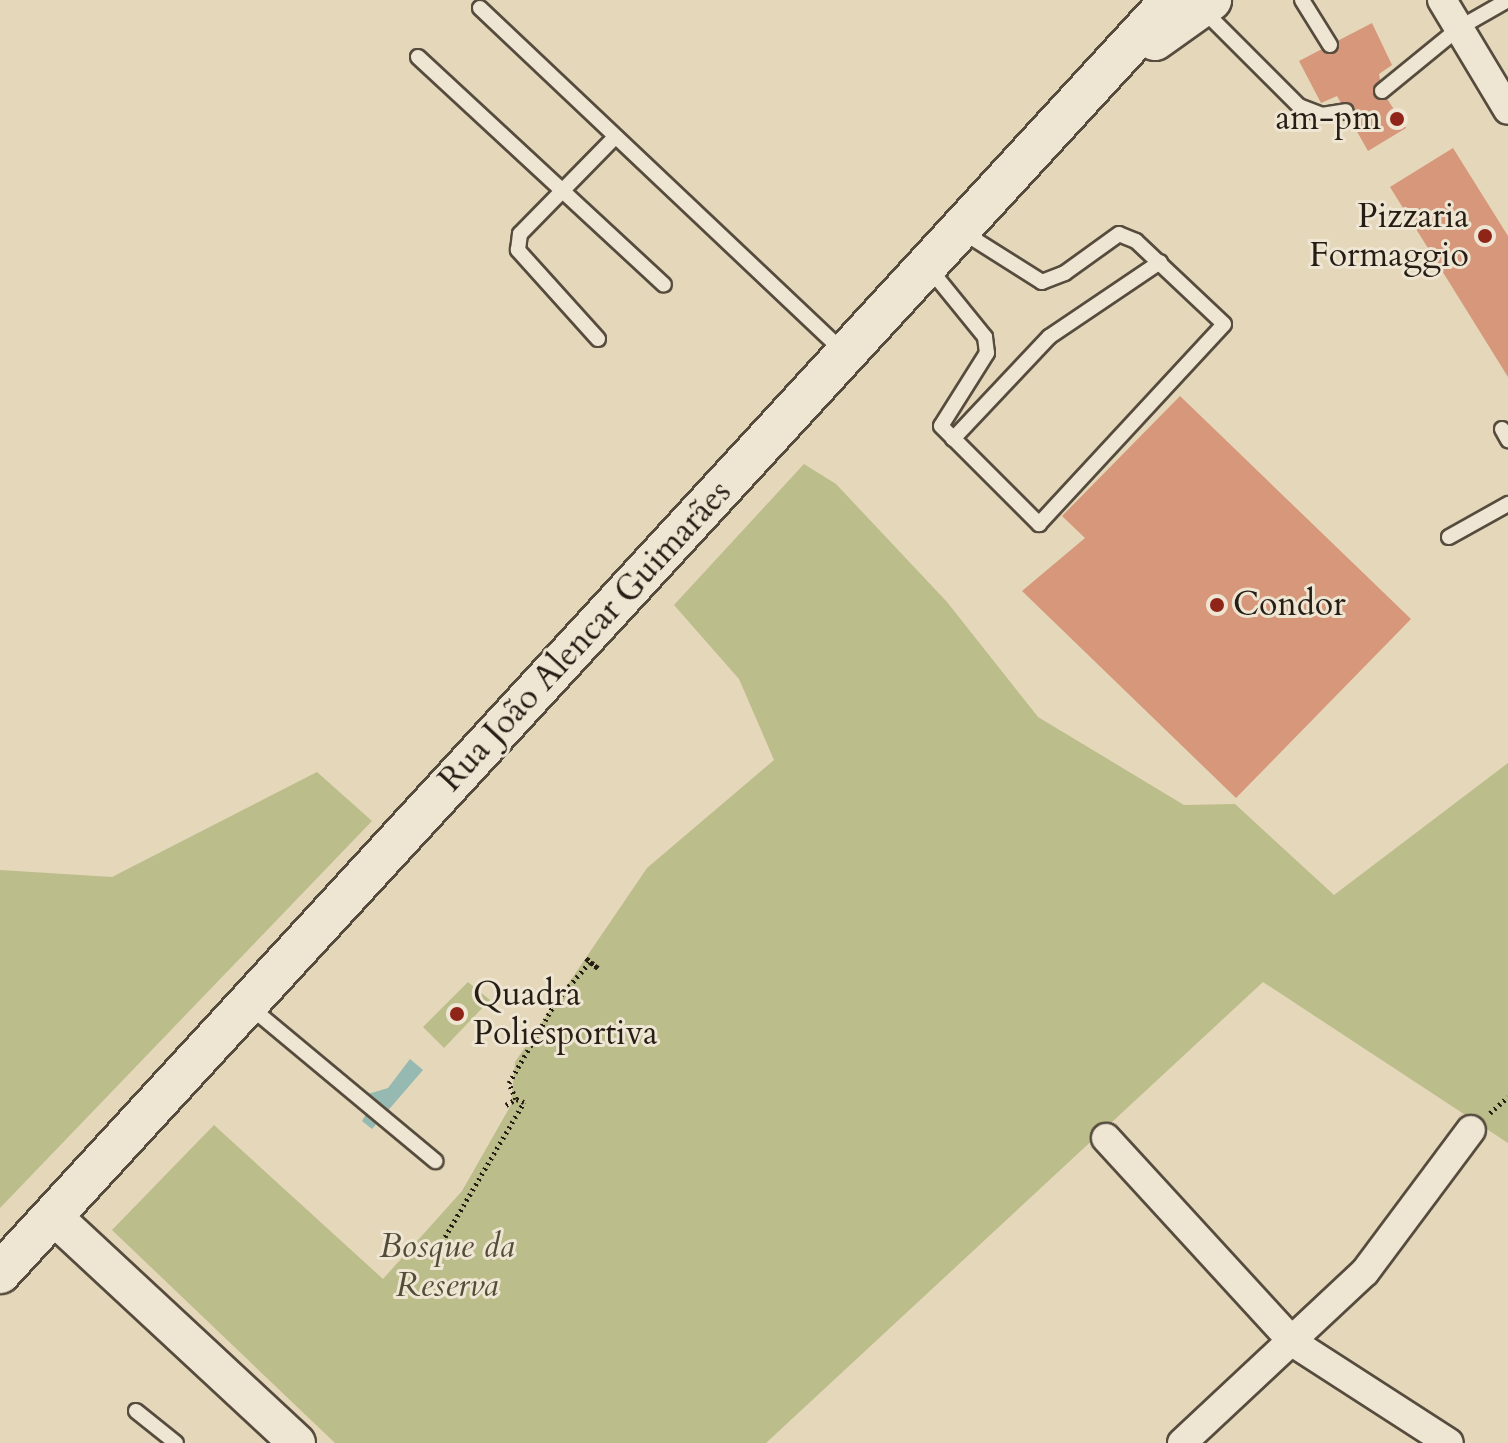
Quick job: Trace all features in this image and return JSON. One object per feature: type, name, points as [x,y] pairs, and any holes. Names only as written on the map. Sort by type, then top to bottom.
[{"type":"main road","name":"Rua João Alencar Guimarães","points":[[0,1273],[1071,108],[1194,2]]},
{"type":"street","points":[[1442,0],[1508,110]]},
{"type":"street","points":[[1182,1443],[1294,1343],[1384,1250],[1471,1130]]},
{"type":"street","points":[[1106,1138],[1294,1343],[1449,1443]]},
{"type":"street","points":[[53,1216],[297,1443]]},
{"type":"lane","points":[[1302,0],[1330,45]]},
{"type":"lane","points":[[1382,91],[1459,28],[1508,0]]},
{"type":"lane","points":[[1194,2],[1299,106],[1322,115],[1346,111]]},
{"type":"lane","points":[[480,8],[845,353]]},
{"type":"lane","points":[[418,57],[664,285]]},
{"type":"lane","points":[[598,339],[518,250],[520,234],[615,137]]},
{"type":"lane","points":[[927,265],[985,337],[987,353],[941,418],[953,439],[1039,524],[1224,324],[1160,262],[1119,234],[1065,273],[1042,282],[959,229]]},
{"type":"lane","points":[[953,439],[1049,337],[1160,262]]},
{"type":"lane","points":[[1449,537],[1508,504]]},
{"type":"lane","points":[[247,1004],[435,1161]]},
{"type":"lane","points":[[136,1411],[176,1443]]},
{"type":"path","points":[[442,1242],[524,1102],[516,1099],[509,1083],[557,1000],[590,962]]},
{"type":"path","points":[[506,1105],[516,1099]]},
{"type":"green space","name":"Bosque da Reserva","points":[[804,464],[836,484],[947,602],[1038,717],[1184,805],[1235,804],[1334,895],[1508,763],[1508,1143],[1263,982],[766,1443],[335,1443],[112,1230],[214,1125],[383,1279],[462,1191],[511,1105],[515,1062],[647,868],[774,760],[739,679],[674,605]]},
{"type":"green space","points":[[317,772],[372,821],[0,1208],[0,870],[112,877]]},
{"type":"green space","name":"Quadra Poliesportiva","points":[[468,982],[490,1000],[444,1048],[423,1027]]},
{"type":"water","points":[[410,1059],[423,1070],[372,1129],[362,1121],[366,1114],[358,1097],[388,1088]]},
{"type":"building","points":[[1372,23],[1392,65],[1379,74],[1382,91],[1406,128],[1368,151],[1337,96],[1321,103],[1299,61]]},
{"type":"building","points":[[1453,148],[1508,236],[1508,377],[1390,187]]},
{"type":"building","name":"Condor","points":[[1180,396],[1411,619],[1236,798],[1022,591],[1085,538],[1062,516]]},
{"type":"place","name":"am-pm","points":[[1397,119]]},
{"type":"place","name":"Pizzaria Formaggio","points":[[1485,236]]},
{"type":"place","name":"Condor","points":[[1217,605]]},
{"type":"place","name":"Quadra Poliesportiva","points":[[457,1014]]}]
